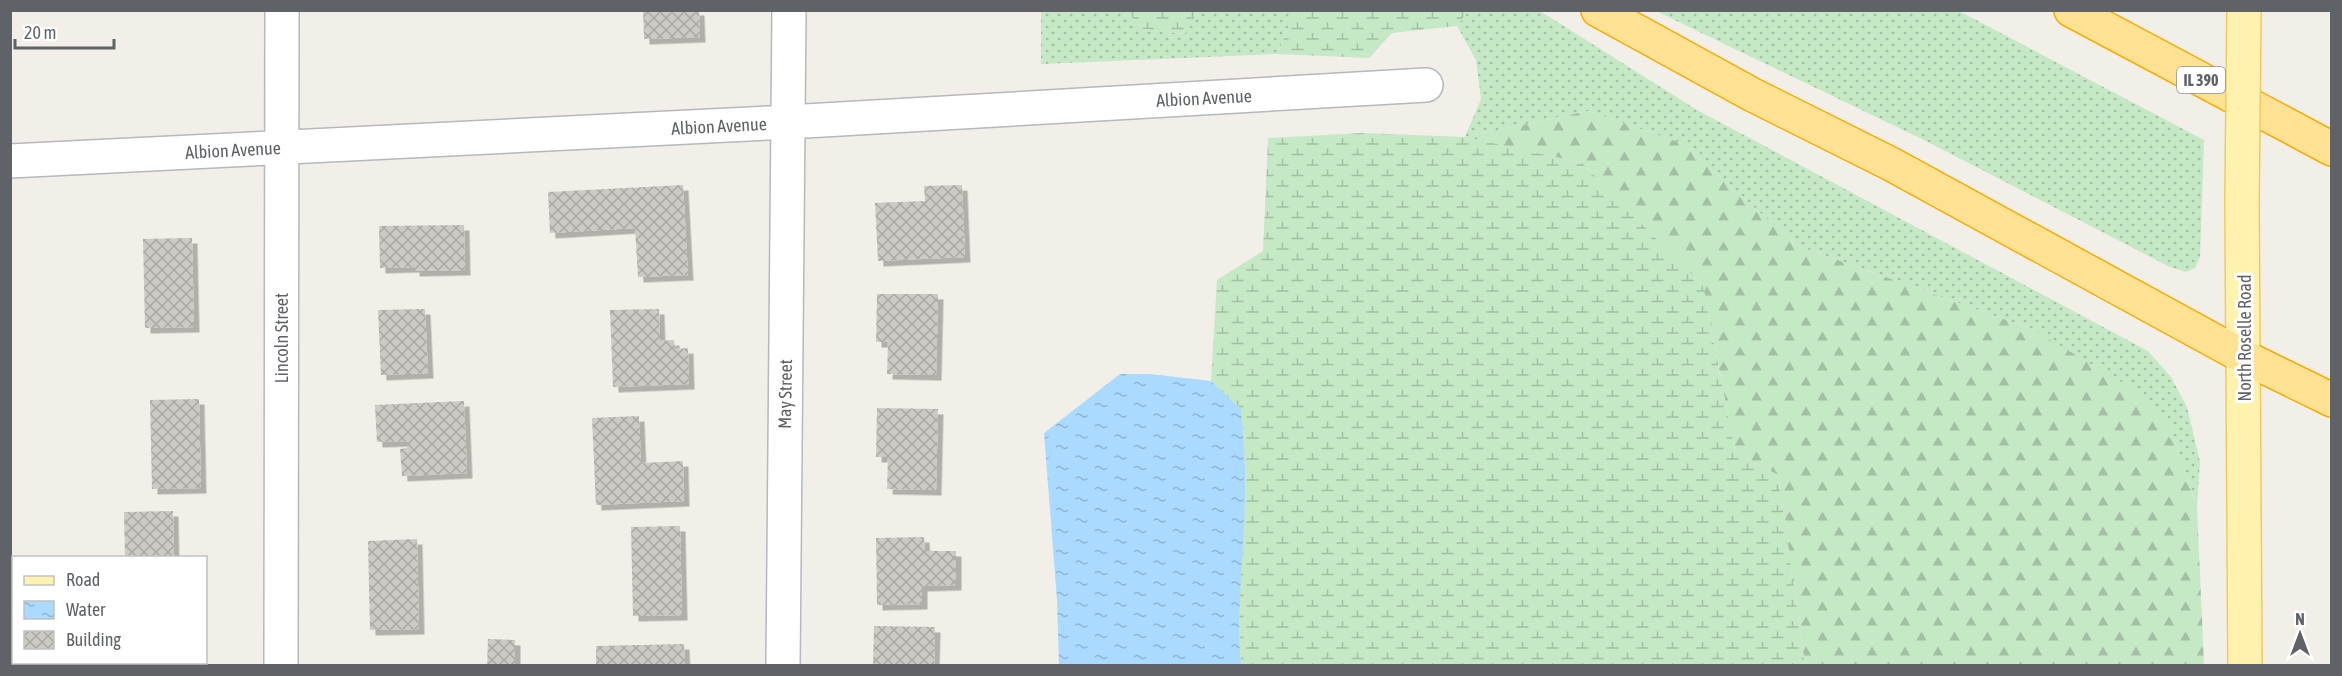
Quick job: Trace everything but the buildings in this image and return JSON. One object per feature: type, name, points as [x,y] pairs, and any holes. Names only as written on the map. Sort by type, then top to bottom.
[{"type":"highway","points":[[1598,10],[1751,94],[1891,164],[2244,357],[2331,400]]},
{"type":"highway","name":"IL 390","points":[[2071,10],[2331,149]]},
{"type":"main road","name":"North Roselle Road","points":[[2244,10],[2242,203],[2245,666]]},
{"type":"street","name":"Lincoln Street","points":[[281,666],[282,10]]},
{"type":"street","name":"May Street","points":[[783,666],[789,10]]},
{"type":"street","name":"Albion Avenue","points":[[10,161],[788,122],[1426,85]]},
{"type":"green space","points":[[1296,10],[1468,11],[1457,26],[1392,33],[1369,58],[1277,54]]},
{"type":"green space","points":[[1041,11],[1126,11],[1143,29],[1184,34],[1198,11],[1296,11],[1277,54],[1041,64]]},
{"type":"green space","points":[[1126,11],[1198,11],[1185,34],[1143,29]]},
{"type":"green space","points":[[1468,11],[1540,11],[1697,110],[2148,351],[2171,377],[2187,407],[2200,462],[2197,507],[2170,427],[2032,329],[1798,246],[1681,143],[1588,111],[1465,137],[1481,99],[1476,60],[1457,26]]},
{"type":"green space","points":[[1656,11],[1959,11],[2204,140],[2200,257],[2195,268],[2186,272],[2170,267],[1924,140]]},
{"type":"green space","points":[[1588,111],[1681,143],[1798,246],[2032,329],[2140,393],[2170,427],[2197,507],[2204,665],[1805,665],[1778,475],[1735,452],[1703,286],[1582,163],[1465,137]]},
{"type":"green space","points":[[1363,133],[1465,137],[1582,163],[1703,286],[1735,452],[1778,475],[1805,665],[1241,665],[1239,624],[1245,500],[1244,443],[1241,409],[1211,381],[1217,280],[1263,251],[1268,138]]},
{"type":"water","points":[[1120,374],[1150,374],[1211,381],[1241,409],[1245,489],[1240,604],[1241,665],[1059,665],[1057,600],[1044,433]]}]
